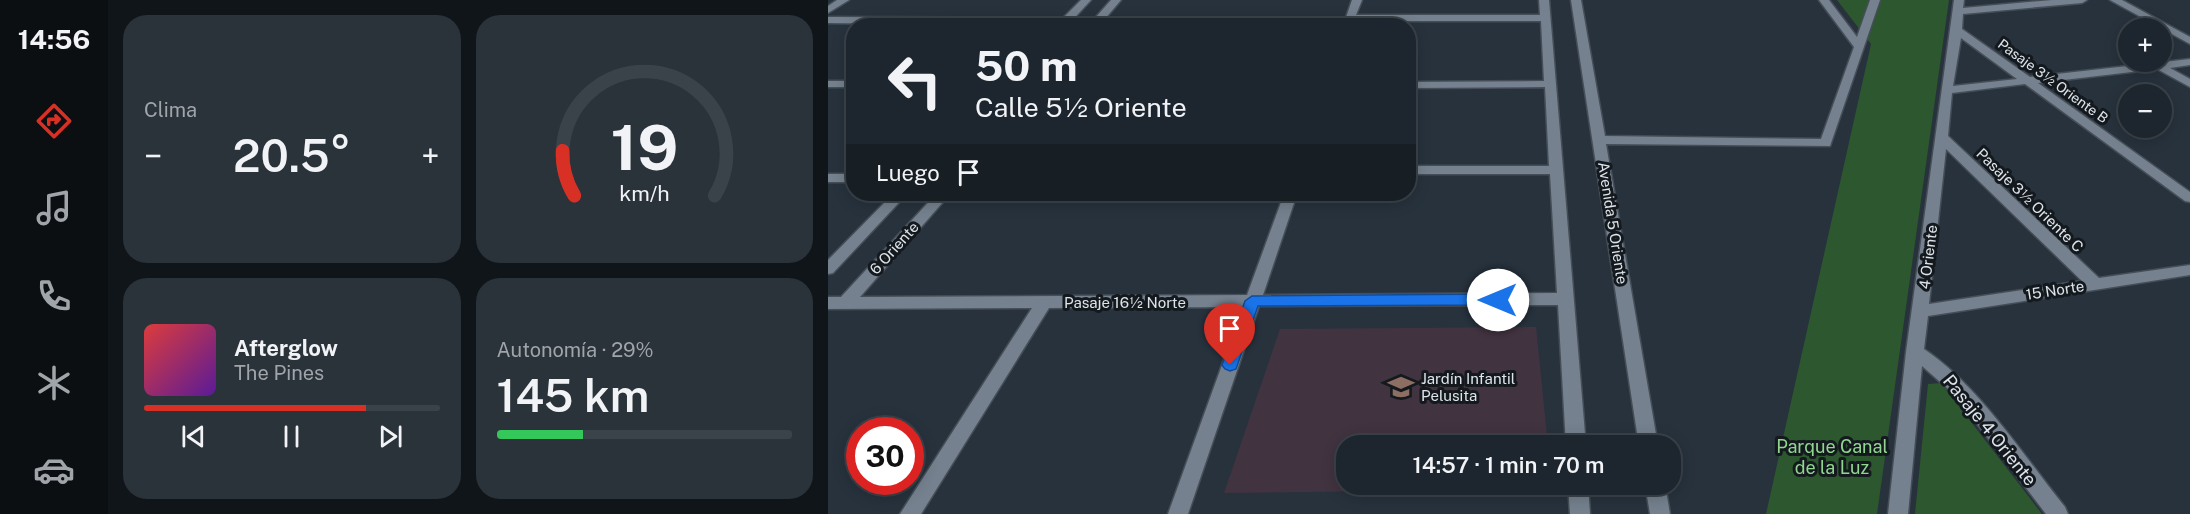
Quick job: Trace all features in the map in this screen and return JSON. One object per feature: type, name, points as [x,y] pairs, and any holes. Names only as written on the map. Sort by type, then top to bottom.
[{"type":"street","points":[[828,10],[844,0]]},
{"type":"street","points":[[1069,18],[1086,0]]},
{"type":"street","points":[[1100,18],[1116,0]]},
{"type":"street","points":[[1350,18],[1357,0]]},
{"type":"street","points":[[1544,0],[1574,435]]},
{"type":"street","name":"Avenida 5 Oriente","points":[[1576,0],[1647,435]]},
{"type":"street","points":[[1824,0],[1859,47]]},
{"type":"street","points":[[1599,140],[1826,143],[1875,0]]},
{"type":"street","points":[[1958,6],[2082,0]]},
{"type":"street","points":[[2115,0],[2190,41]]},
{"type":"street","name":"4 Oriente","points":[[1898,514],[1915,352],[1947,90],[1957,30],[1958,6]]},
{"type":"street","points":[[1416,21],[1545,18]]},
{"type":"street","points":[[828,20],[846,20]]},
{"type":"street","name":"Pasaje 3½ Oriente B","points":[[1957,30],[2190,198]]},
{"type":"street","points":[[2172,64],[2190,62]]},
{"type":"street","points":[[1947,90],[2118,70]]},
{"type":"street","points":[[2169,72],[2190,84]]},
{"type":"street","points":[[828,84],[846,84]]},
{"type":"street","points":[[1416,84],[1550,84]]},
{"type":"street","name":"Pasaje 3½ Oriente C","points":[[1942,139],[2095,284]]},
{"type":"street","points":[[1416,170],[1556,170]]},
{"type":"street","points":[[828,178],[846,178]]},
{"type":"street","points":[[828,269],[893,201]]},
{"type":"street","name":"6 Oriente","points":[[845,303],[937,201]]},
{"type":"street","points":[[1178,514],[1288,201]]},
{"type":"street","name":"15 Norte","points":[[1921,311],[2190,270]]},
{"type":"street","name":"Pasaje 16½ Norte","points":[[828,303],[1565,299]]},
{"type":"street","points":[[910,514],[1044,302]]},
{"type":"street","name":"Pasaje 4 Oriente","points":[[1915,352],[1937,367],[1961,390],[2058,514]]},
{"type":"street","points":[[1579,495],[1580,514]]},
{"type":"street","points":[[1657,495],[1660,514]]},
{"type":"shaded area","name":"Jardín Infantil Pelusita","points":[[1536,327],[1547,435],[1336,435],[1336,492],[1224,493],[1280,329]]},
{"type":"green space","name":"Parque Canal de la Luz","points":[[1837,0],[1949,0],[1877,514],[1766,514],[1871,44]]},
{"type":"green space","points":[[1941,383],[2042,514],[1915,514],[1928,384]]},
{"type":"place","name":"Jardín Infantil Pelusita","points":[[1401,387]]},
{"type":"route","points":[[1230,365],[1252,301],[1498,300]]}]
